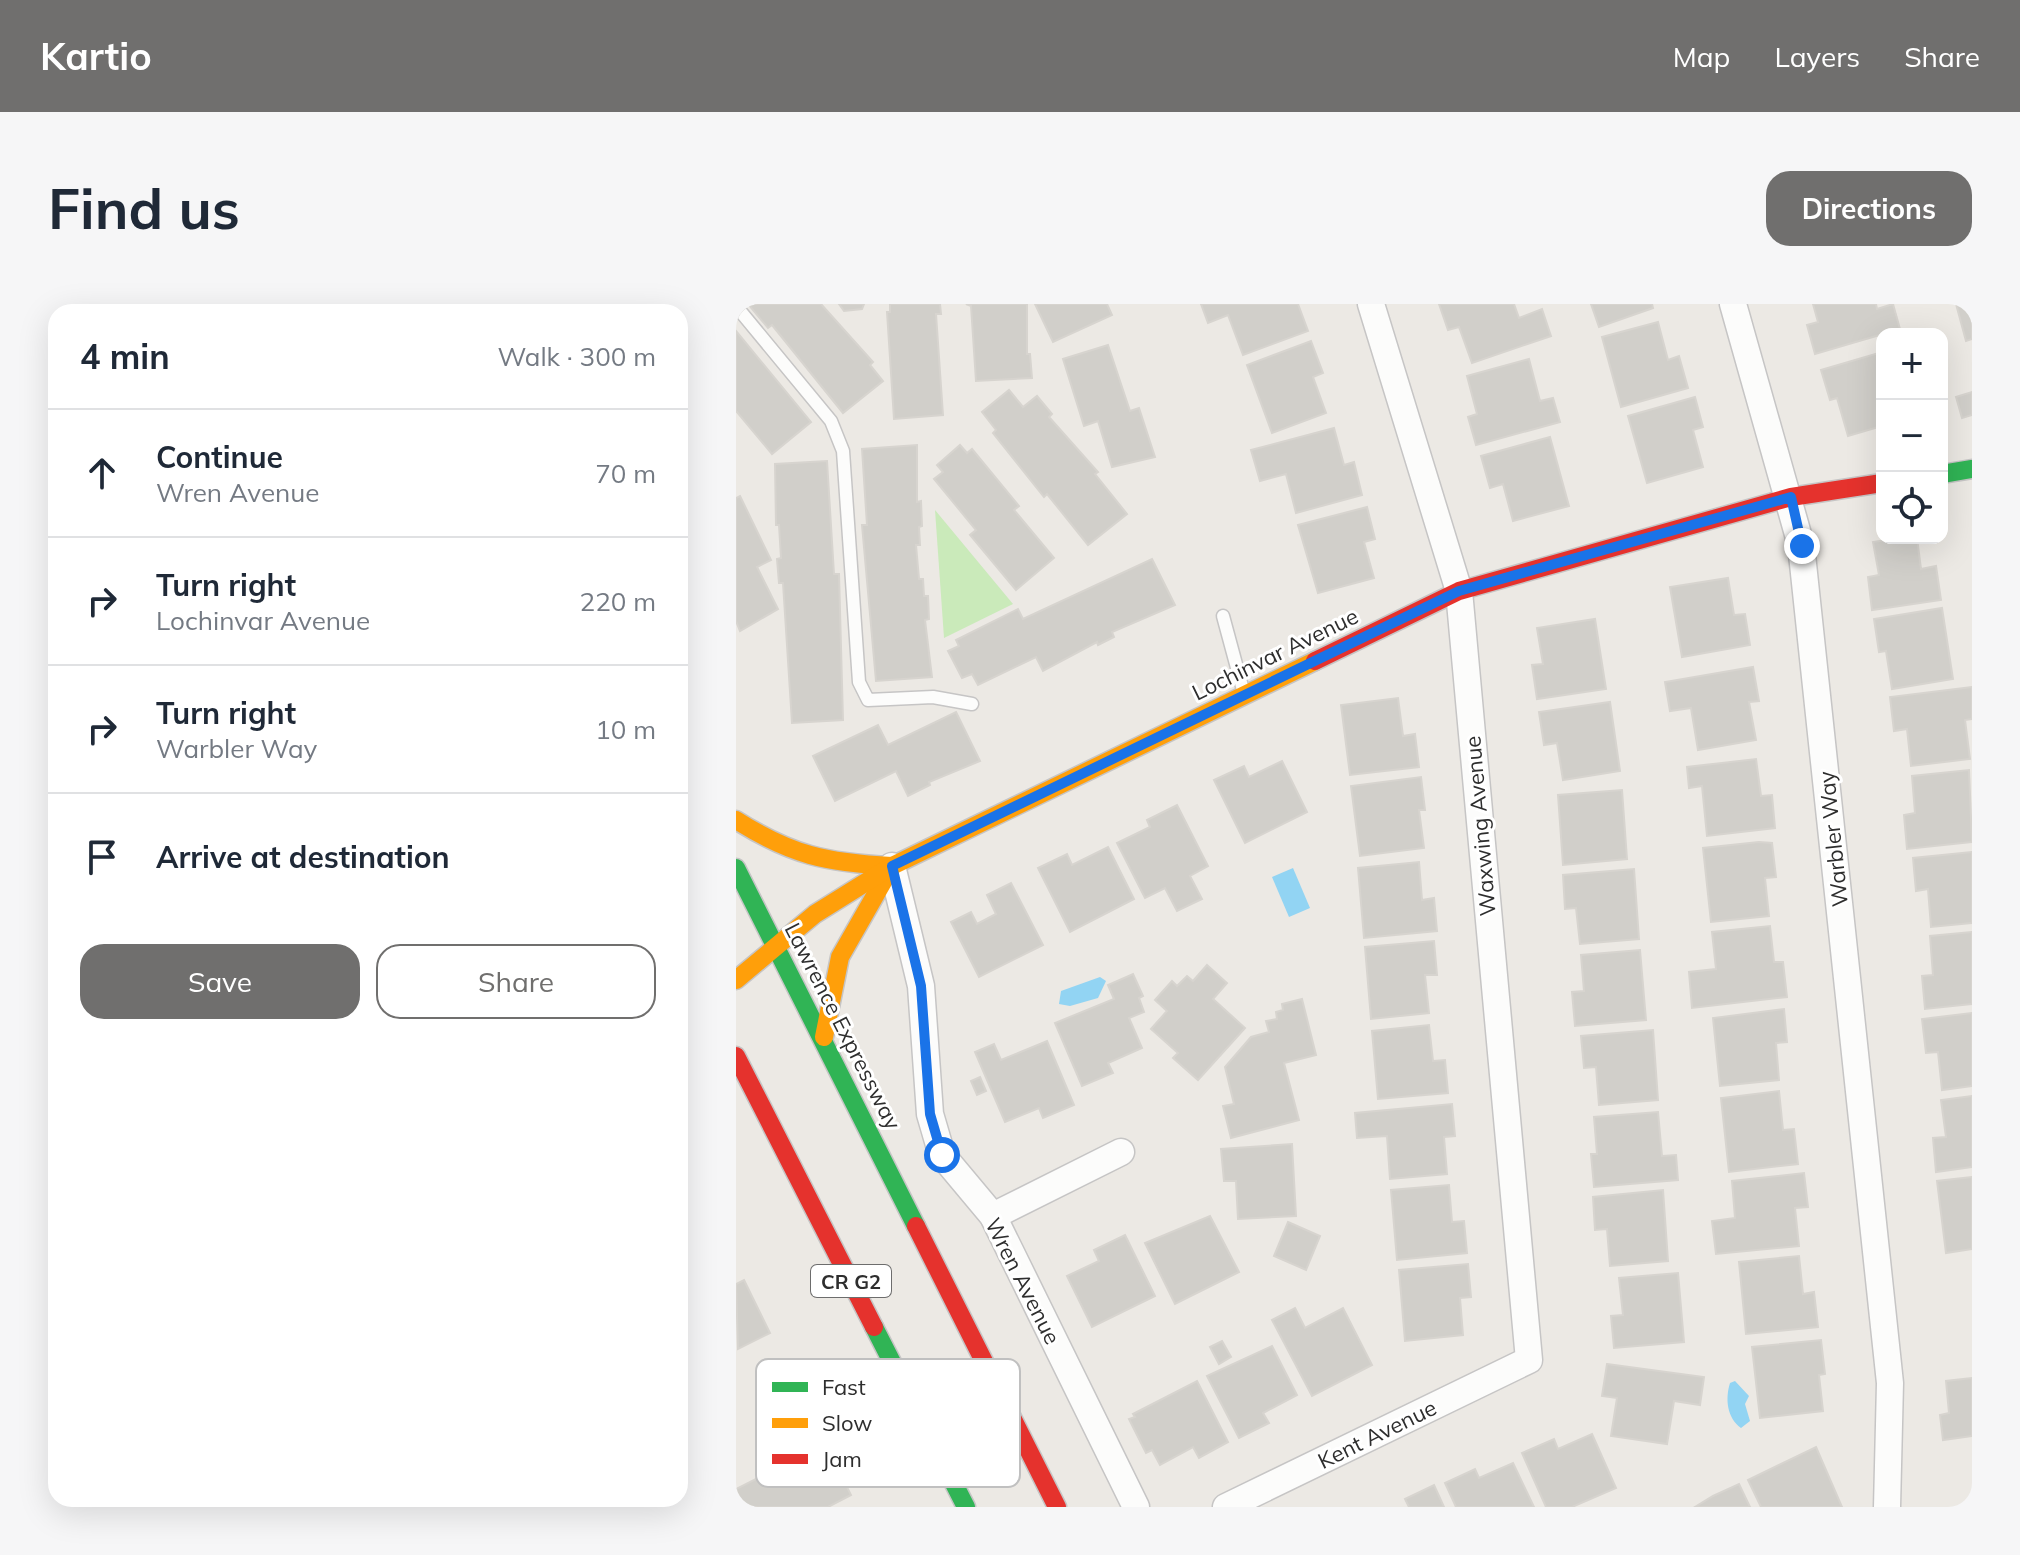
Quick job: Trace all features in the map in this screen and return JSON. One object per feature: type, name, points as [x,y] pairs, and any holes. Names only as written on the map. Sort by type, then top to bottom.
[{"type":"main road","points":[[1948,473],[1972,469]]},
{"type":"main road","name":"Lochinvar Avenue","points":[[736,980],[815,914],[892,866],[1459,591],[1791,497],[1876,484]]},
{"type":"main road","points":[[736,820],[792,855],[820,863],[892,866],[840,957],[824,1037]]},
{"type":"main road","name":"Lawrence Expressway","points":[[736,868],[824,1037],[984,1359]]},
{"type":"main road","name":"CR G2","points":[[736,1056],[891,1359]]},
{"type":"main road","name":"Lawrence Expressway","points":[[1020,1432],[1057,1507]]},
{"type":"main road","name":"CR G2","points":[[956,1487],[966,1507]]},
{"type":"street","name":"Waxwing Avenue","points":[[1371,304],[1459,591],[1529,1360]]},
{"type":"street","name":"Warbler Way","points":[[1733,304],[1791,497],[1802,546],[1890,1383],[1887,1507]]},
{"type":"street","name":"Wren Avenue","points":[[892,866],[921,986],[930,1114],[942,1155],[993,1216],[1136,1507]]},
{"type":"street","points":[[993,1216],[1121,1152]]},
{"type":"street","name":"Kent Avenue","points":[[1226,1507],[1529,1360]]},
{"type":"lane","points":[[736,306],[831,421],[843,451],[859,682],[868,700],[933,697],[972,704]]},
{"type":"lane","points":[[1223,616],[1245,695]]},
{"type":"green space","points":[[935,510],[1013,604],[944,638]]},
{"type":"water","points":[[1293,868],[1310,908],[1289,917],[1272,877]]},
{"type":"water","points":[[1100,977],[1106,981],[1098,998],[1070,1006],[1059,1004],[1061,991]]},
{"type":"water","points":[[1735,1381],[1749,1396],[1745,1404],[1750,1421],[1741,1428],[1730,1414],[1728,1402],[1730,1383]]},
{"type":"building","points":[[748,304],[821,304],[873,362],[870,365],[883,381],[843,413],[772,325],[768,328]]},
{"type":"building","points":[[839,304],[864,304],[862,309],[844,311]]},
{"type":"building","points":[[890,304],[940,304],[941,314],[936,314],[943,415],[894,419],[887,312],[890,312]]},
{"type":"building","points":[[966,304],[1027,304],[1027,354],[1030,354],[1032,378],[976,381],[971,306]]},
{"type":"building","points":[[1035,304],[1107,304],[1112,315],[1053,342]]},
{"type":"building","points":[[1201,304],[1298,304],[1308,331],[1243,355],[1228,315],[1208,323]]},
{"type":"building","points":[[1439,304],[1514,304],[1519,318],[1542,309],[1551,336],[1472,363],[1459,327],[1448,330]]},
{"type":"building","points":[[1591,304],[1652,304],[1653,308],[1599,327]]},
{"type":"building","points":[[1813,304],[1876,304],[1877,309],[1893,304],[1900,328],[1876,328],[1876,336],[1815,354],[1807,325],[1818,322]]},
{"type":"building","points":[[1956,304],[1972,304],[1972,339],[1966,341]]},
{"type":"building","points":[[1658,322],[1668,360],[1679,356],[1688,388],[1621,407],[1602,337]]},
{"type":"building","points":[[736,331],[811,422],[772,454],[736,411]]},
{"type":"building","points":[[1311,341],[1323,373],[1313,377],[1326,413],[1272,433],[1247,365]]},
{"type":"building","points":[[1108,345],[1130,411],[1139,408],[1155,457],[1112,467],[1098,421],[1084,426],[1063,359]]},
{"type":"building","points":[[1876,354],[1876,428],[1848,436],[1837,398],[1830,400],[1821,370]]},
{"type":"building","points":[[1529,359],[1540,401],[1553,398],[1560,422],[1476,445],[1468,417],[1477,414],[1467,376]]},
{"type":"building","points":[[1009,390],[1023,407],[1037,396],[1052,414],[1049,417],[1098,472],[1095,474],[1127,514],[1088,545],[1047,494],[1044,497],[993,433],[996,430],[982,412]]},
{"type":"building","points":[[1972,392],[1972,415],[1962,418],[1956,397]]},
{"type":"building","points":[[1695,397],[1703,427],[1693,430],[1703,467],[1647,483],[1628,416]]},
{"type":"building","points":[[1334,428],[1344,465],[1354,462],[1362,495],[1296,513],[1286,474],[1260,481],[1251,450]]},
{"type":"building","points":[[1550,437],[1569,506],[1513,521],[1503,484],[1490,488],[1481,456]]},
{"type":"building","points":[[917,445],[917,502],[921,501],[922,526],[919,527],[920,545],[916,545],[919,579],[923,579],[924,596],[928,596],[929,619],[925,620],[932,677],[876,681],[862,525],[867,525],[862,449]]},
{"type":"building","points":[[960,445],[967,453],[972,449],[1019,506],[1014,510],[1054,558],[1016,590],[970,535],[976,530],[934,479],[943,472],[937,465]]},
{"type":"building","points":[[827,461],[834,574],[839,574],[843,720],[792,723],[783,583],[779,583],[777,559],[781,558],[779,525],[776,525],[775,464]]},
{"type":"building","points":[[740,496],[771,560],[757,567],[778,609],[740,631],[736,621],[736,498]]},
{"type":"building","points":[[1367,507],[1375,539],[1364,542],[1374,578],[1318,593],[1298,525]]},
{"type":"building","points":[[1873,542],[1918,544],[1921,569],[1936,566],[1941,600],[1872,610],[1868,577],[1879,575]]},
{"type":"building","points":[[1152,559],[1175,605],[1112,632],[1114,637],[1098,645],[1097,642],[1043,671],[1036,657],[978,685],[972,674],[962,678],[948,651],[959,646],[956,640],[1018,609],[1023,619]]},
{"type":"building","points":[[1728,578],[1734,615],[1745,614],[1750,645],[1682,657],[1670,587]]},
{"type":"building","points":[[1942,608],[1953,679],[1892,689],[1886,651],[1879,652],[1874,619]]},
{"type":"building","points":[[1595,619],[1606,689],[1537,699],[1532,665],[1543,664],[1537,628]]},
{"type":"building","points":[[1753,667],[1759,701],[1749,702],[1756,740],[1698,750],[1691,708],[1670,711],[1665,682]]},
{"type":"building","points":[[1972,687],[1972,719],[1965,720],[1970,759],[1911,766],[1907,729],[1894,731],[1890,697]]},
{"type":"building","points":[[1398,698],[1403,736],[1415,734],[1419,767],[1350,775],[1341,705]]},
{"type":"building","points":[[1610,702],[1620,771],[1563,780],[1557,743],[1544,745],[1539,712]]},
{"type":"building","points":[[956,712],[980,761],[929,782],[930,785],[908,796],[896,771],[835,801],[813,756],[878,725],[888,745]]},
{"type":"building","points":[[1756,759],[1761,796],[1772,795],[1775,828],[1707,836],[1702,786],[1689,788],[1687,767]]},
{"type":"building","points":[[1282,761],[1307,812],[1245,843],[1214,780],[1244,766],[1249,777]]},
{"type":"building","points":[[1969,770],[1972,842],[1907,849],[1904,815],[1915,813],[1912,776]]},
{"type":"building","points":[[1421,777],[1425,810],[1419,810],[1424,848],[1360,856],[1351,786]]},
{"type":"building","points":[[1622,790],[1627,859],[1563,865],[1558,795]]},
{"type":"building","points":[[1177,805],[1208,866],[1190,876],[1202,899],[1177,911],[1165,888],[1145,898],[1117,843],[1150,827],[1147,820]]},
{"type":"building","points":[[1772,843],[1776,877],[1765,878],[1769,916],[1711,922],[1703,848]]},
{"type":"building","points":[[1108,847],[1134,899],[1070,932],[1038,868],[1067,854],[1072,865]]},
{"type":"building","points":[[1972,852],[1972,923],[1931,927],[1928,889],[1916,891],[1913,858]]},
{"type":"building","points":[[1419,862],[1422,900],[1434,898],[1437,931],[1364,938],[1358,868]]},
{"type":"building","points":[[1634,869],[1639,939],[1580,944],[1576,908],[1565,909],[1563,875]]},
{"type":"building","points":[[1011,883],[1043,945],[979,977],[951,922],[971,912],[977,924],[996,914],[987,895]]},
{"type":"building","points":[[1770,926],[1774,962],[1783,962],[1787,997],[1692,1008],[1689,972],[1716,969],[1712,932]]},
{"type":"building","points":[[1972,932],[1972,1004],[1925,1009],[1922,976],[1933,975],[1930,936]]},
{"type":"building","points":[[1434,941],[1437,975],[1425,975],[1429,1013],[1371,1019],[1365,947]]},
{"type":"building","points":[[1640,950],[1646,1020],[1575,1026],[1572,992],[1584,991],[1581,955]]},
{"type":"building","points":[[1207,965],[1227,983],[1213,999],[1245,1028],[1198,1080],[1173,1058],[1178,1053],[1151,1029],[1167,1011],[1155,1000],[1172,981],[1177,986],[1187,976],[1193,981]]},
{"type":"building","points":[[1133,974],[1143,996],[1139,998],[1144,1012],[1129,1018],[1142,1048],[1108,1063],[1113,1073],[1082,1086],[1055,1023],[1114,999],[1108,985]]},
{"type":"building","points":[[1302,999],[1316,1055],[1284,1063],[1299,1120],[1231,1138],[1223,1106],[1234,1104],[1225,1067],[1251,1037],[1269,1032],[1266,1021],[1277,1019],[1276,1012],[1283,1010],[1282,1004]]},
{"type":"building","points":[[1784,1009],[1787,1042],[1776,1043],[1779,1080],[1720,1086],[1713,1018]]},
{"type":"building","points":[[1972,1013],[1972,1086],[1942,1090],[1938,1052],[1926,1053],[1922,1019]]},
{"type":"building","points":[[1429,1025],[1433,1061],[1445,1060],[1448,1093],[1378,1099],[1372,1031]]},
{"type":"building","points":[[1653,1030],[1658,1100],[1599,1105],[1596,1067],[1584,1068],[1581,1036]]},
{"type":"building","points":[[1047,1041],[1074,1105],[1043,1118],[1039,1108],[1005,1122],[975,1052],[994,1044],[1001,1060]]},
{"type":"building","points":[[980,1077],[986,1091],[977,1095],[971,1081]]},
{"type":"building","points":[[1779,1091],[1783,1130],[1794,1129],[1798,1164],[1729,1172],[1721,1098]]},
{"type":"building","points":[[1972,1096],[1972,1167],[1936,1172],[1933,1138],[1946,1137],[1941,1100]]},
{"type":"building","points":[[1452,1104],[1455,1136],[1444,1137],[1447,1174],[1390,1179],[1387,1136],[1357,1138],[1355,1113]]},
{"type":"building","points":[[1658,1112],[1662,1156],[1676,1155],[1678,1180],[1594,1187],[1591,1154],[1597,1154],[1594,1117]]},
{"type":"building","points":[[1292,1144],[1296,1216],[1238,1219],[1236,1181],[1224,1181],[1221,1149]]},
{"type":"building","points":[[1804,1173],[1808,1207],[1795,1208],[1799,1246],[1716,1254],[1712,1221],[1735,1218],[1732,1181]]},
{"type":"building","points":[[1972,1177],[1972,1249],[1946,1253],[1937,1181]]},
{"type":"building","points":[[1449,1185],[1452,1222],[1464,1221],[1467,1253],[1397,1260],[1391,1190]]},
{"type":"building","points":[[1663,1190],[1668,1261],[1610,1266],[1607,1229],[1595,1230],[1593,1197]]},
{"type":"building","points":[[1210,1216],[1239,1272],[1175,1304],[1145,1243]]},
{"type":"building","points":[[1288,1222],[1320,1236],[1306,1270],[1274,1256]]},
{"type":"building","points":[[1125,1235],[1155,1296],[1092,1327],[1067,1276],[1099,1261],[1094,1250]]},
{"type":"building","points":[[1799,1256],[1803,1294],[1814,1292],[1818,1327],[1746,1334],[1739,1262]]},
{"type":"building","points":[[1468,1264],[1471,1297],[1460,1298],[1463,1335],[1405,1341],[1399,1270]]},
{"type":"building","points":[[1678,1273],[1684,1342],[1614,1348],[1611,1316],[1623,1315],[1619,1278]]},
{"type":"building","points":[[744,1280],[770,1333],[738,1349],[736,1284]]},
{"type":"building","points":[[1295,1308],[1305,1328],[1343,1308],[1372,1365],[1312,1396],[1272,1320]]},
{"type":"building","points":[[1821,1340],[1825,1374],[1819,1375],[1823,1411],[1760,1418],[1752,1347]]},
{"type":"building","points":[[1222,1341],[1231,1357],[1219,1364],[1210,1347]]},
{"type":"building","points":[[1272,1346],[1297,1395],[1263,1413],[1269,1423],[1239,1438],[1207,1376]]},
{"type":"building","points":[[1607,1364],[1704,1377],[1700,1405],[1674,1401],[1667,1444],[1611,1436],[1617,1398],[1602,1396]]},
{"type":"building","points":[[1972,1378],[1972,1436],[1943,1440],[1940,1415],[1949,1413],[1946,1381]]},
{"type":"building","points":[[1197,1381],[1228,1442],[1199,1458],[1193,1447],[1160,1465],[1152,1450],[1146,1453],[1129,1419],[1135,1417],[1133,1414]]},
{"type":"building","points":[[1592,1434],[1616,1488],[1572,1507],[1546,1507],[1522,1453],[1554,1439],[1558,1449]]},
{"type":"building","points":[[1816,1447],[1842,1507],[1761,1507],[1748,1480]]},
{"type":"building","points":[[1513,1463],[1534,1507],[1456,1507],[1445,1483],[1475,1469],[1479,1478]]},
{"type":"building","points":[[756,1479],[756,1487],[847,1487],[851,1495],[828,1507],[736,1507],[736,1489]]},
{"type":"building","points":[[1739,1484],[1750,1507],[1695,1507],[1713,1496]]},
{"type":"building","points":[[1434,1485],[1444,1507],[1409,1507],[1405,1499]]},
{"type":"traffic: fast","points":[[1948,473],[1972,469]]},
{"type":"traffic: fast","points":[[736,868],[916,1226]]},
{"type":"traffic: fast","points":[[874,1327],[890,1359]]},
{"type":"traffic: fast","points":[[956,1487],[966,1507]]},
{"type":"traffic: slow","points":[[736,980],[815,914],[892,866],[1315,661]]},
{"type":"traffic: slow","points":[[736,820],[774,842],[810,855],[892,866],[840,957],[824,1037]]},
{"type":"traffic: jam","points":[[1315,661],[1459,591],[1791,497],[1876,484]]},
{"type":"traffic: jam","points":[[736,1056],[874,1327]]},
{"type":"traffic: jam","points":[[916,1226],[983,1359]]},
{"type":"traffic: jam","points":[[1020,1433],[1057,1507]]},
{"type":"route","points":[[942,1155],[930,1114],[921,986],[892,866],[1459,591],[1791,497],[1802,546]]}]
